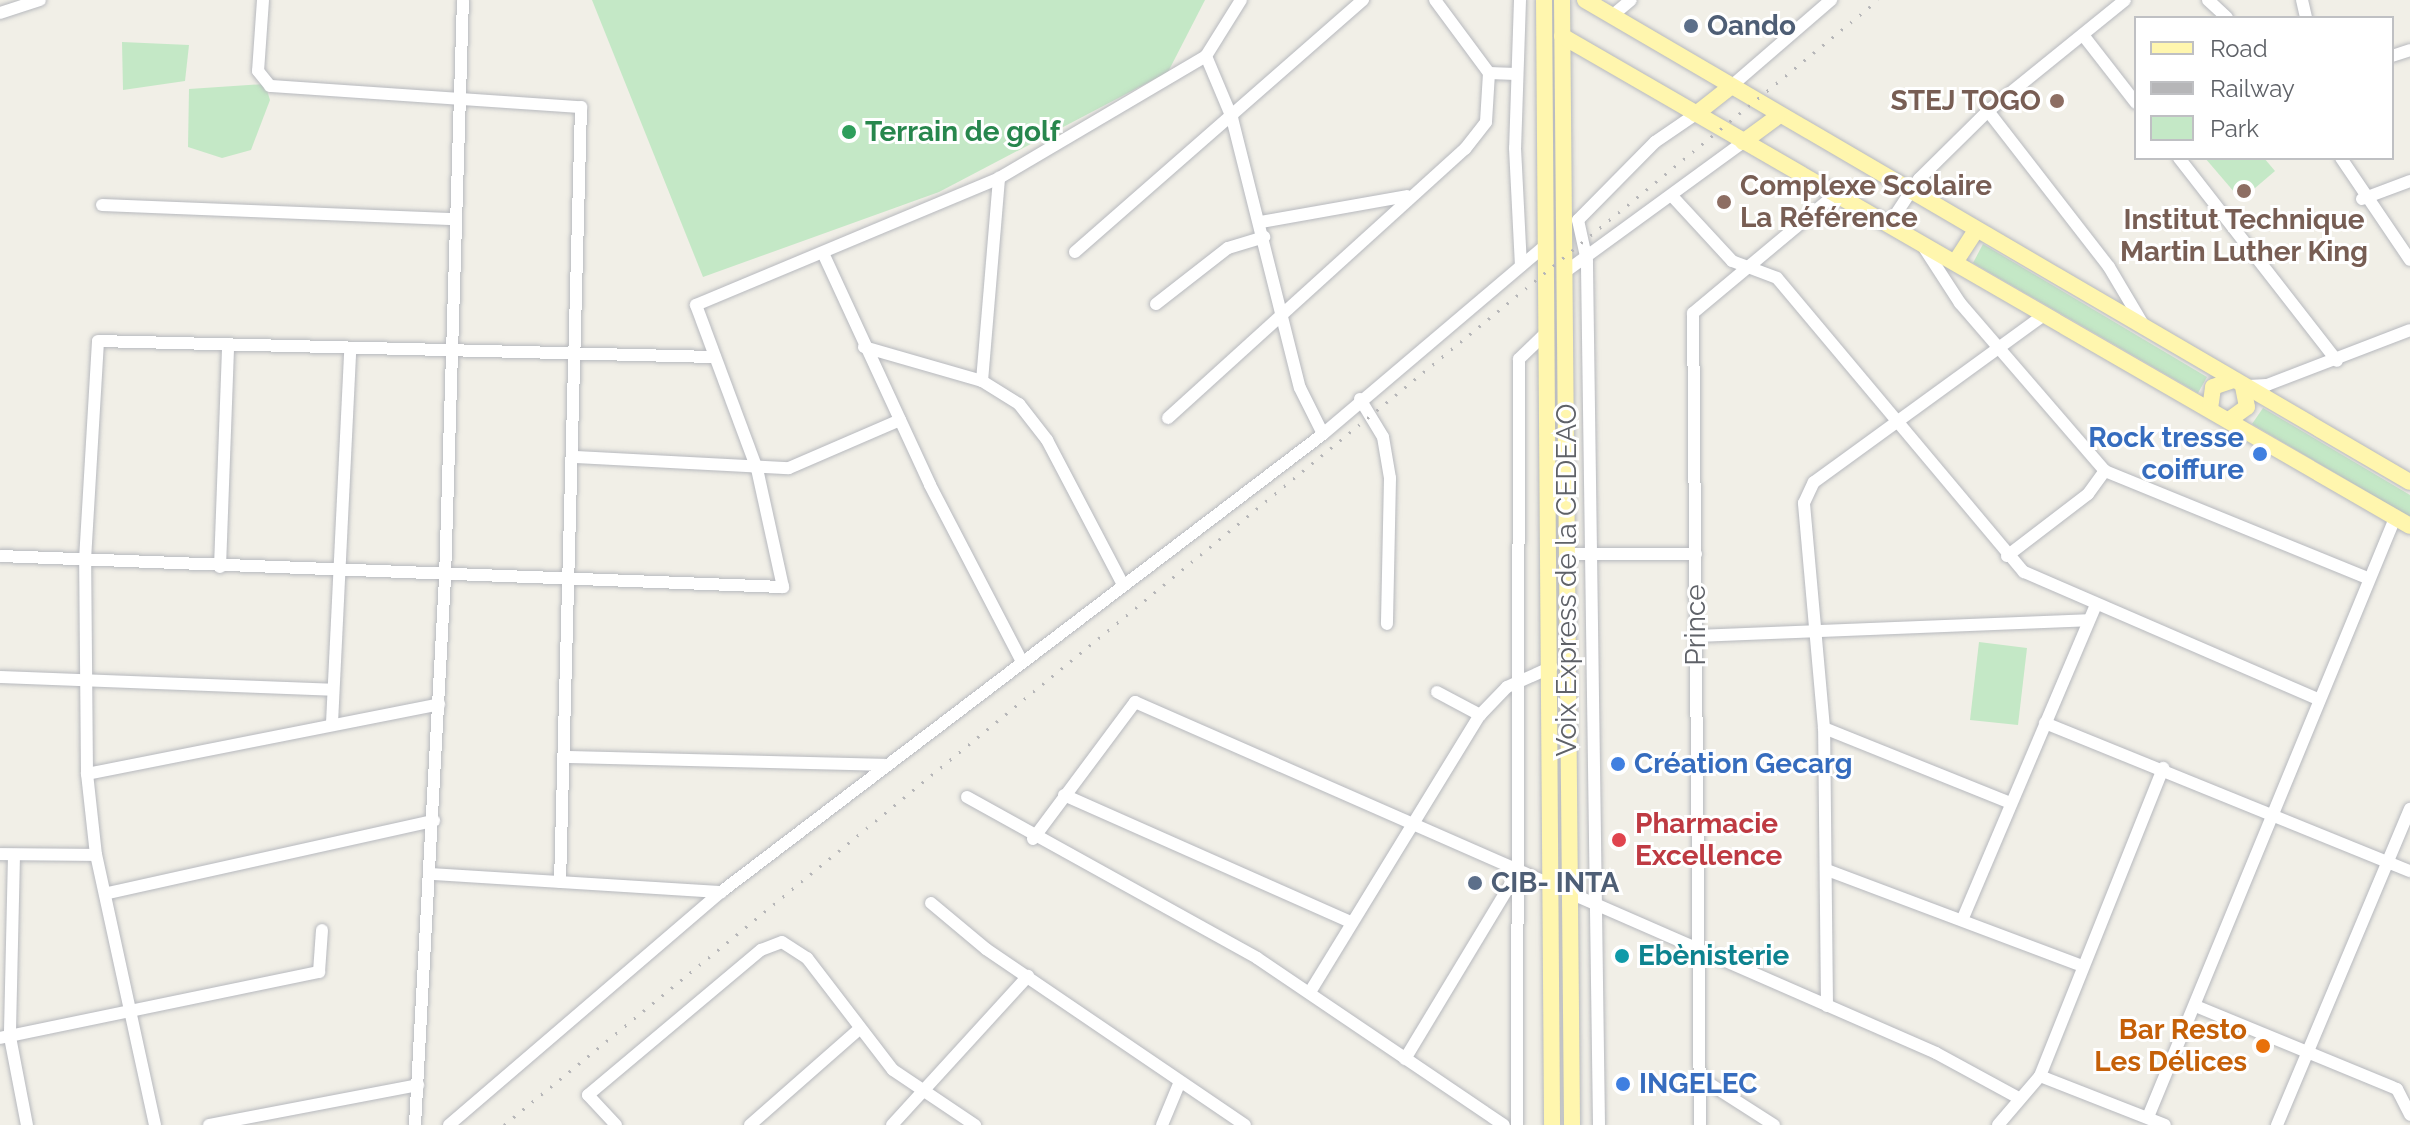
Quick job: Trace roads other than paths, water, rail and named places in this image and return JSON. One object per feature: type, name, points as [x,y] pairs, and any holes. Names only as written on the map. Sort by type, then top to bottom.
[{"type":"main road","points":[[1546,0],[1562,36],[2403,522]]},
{"type":"main road","points":[[1546,0],[1546,333],[1552,667],[1552,1125]]},
{"type":"main road","name":"Voix Express de la CEDEAO","points":[[1562,0],[1572,1125]]},
{"type":"main road","points":[[1585,0],[1777,117],[2410,482]]},
{"type":"main road","points":[[1696,114],[1729,88]]},
{"type":"main road","points":[[1743,142],[1777,117]]},
{"type":"main road","points":[[1956,261],[1976,230]]},
{"type":"main road","points":[[2210,409],[2213,387],[2238,383]]},
{"type":"main road","points":[[2229,420],[2247,407],[2238,383]]},
{"type":"street","points":[[0,13],[19,4],[40,0]]},
{"type":"street","points":[[263,0],[258,71],[270,86],[581,107],[576,457],[560,882]]},
{"type":"street","points":[[415,1125],[432,874],[445,578],[463,0]]},
{"type":"street","points":[[0,556],[571,584],[783,587],[757,469],[696,305],[999,178],[1206,56],[1241,0]]},
{"type":"street","points":[[1075,252],[1232,118],[1363,0]]},
{"type":"street","points":[[1168,418],[1279,310],[1486,122],[1489,73],[1435,0]]},
{"type":"street","points":[[1520,0],[1516,74],[1521,266]]},
{"type":"street","points":[[1613,15],[1631,0]]},
{"type":"street","points":[[1729,88],[1831,0]]},
{"type":"street","points":[[1890,223],[1909,191],[1988,111],[2125,0]]},
{"type":"street","points":[[2208,0],[2225,16]]},
{"type":"street","points":[[2083,35],[2134,100]]},
{"type":"street","points":[[1206,56],[1232,118],[1261,222],[1279,310],[1308,411],[1323,434]]},
{"type":"street","points":[[1489,73],[1516,74]]},
{"type":"street","points":[[1988,111],[2109,267],[2145,329]]},
{"type":"street","points":[[1599,1125],[1587,554],[1587,261],[1578,220],[1655,142],[1696,114]]},
{"type":"street","points":[[1565,272],[1587,261],[1743,142]]},
{"type":"street","points":[[2181,160],[2337,361]]},
{"type":"street","points":[[2342,160],[2362,199],[2410,260]]},
{"type":"street","points":[[982,381],[999,178]]},
{"type":"street","points":[[2362,199],[2410,181]]},
{"type":"street","name":"Prince","points":[[1700,1125],[1693,313],[1743,268],[1837,193]]},
{"type":"street","points":[[1261,222],[1407,196]]},
{"type":"street","points":[[1673,197],[1743,268],[1777,278],[2007,556],[2040,582],[2317,699]]},
{"type":"street","points":[[102,205],[456,219]]},
{"type":"street","points":[[1156,304],[1228,248],[1264,237]]},
{"type":"street","points":[[1920,241],[1998,349],[2105,471],[2367,578]]},
{"type":"street","points":[[449,1125],[721,892],[1122,583],[1323,434],[1360,399],[1546,245]]},
{"type":"street","points":[[823,253],[864,347],[1021,660]]},
{"type":"street","points":[[1827,1006],[1824,728],[1814,630],[1808,491],[2045,314]]},
{"type":"street","points":[[2238,383],[2337,361],[2410,330]]},
{"type":"street","points":[[1517,1125],[1519,359],[1546,333]]},
{"type":"street","points":[[155,1125],[108,893],[96,855],[87,774],[83,681],[85,560],[98,341],[577,357],[715,357]]},
{"type":"street","points":[[220,567],[228,346]]},
{"type":"street","points":[[864,347],[982,381],[1035,422],[1122,583]]},
{"type":"street","points":[[332,723],[350,351]]},
{"type":"street","points":[[1360,399],[1383,437],[1390,478],[1387,624]]},
{"type":"street","points":[[576,457],[757,469],[816,459],[900,420]]},
{"type":"street","points":[[2007,556],[2088,494],[2105,471]]},
{"type":"street","points":[[2148,1117],[2198,1007],[2367,578],[2403,522]]},
{"type":"street","points":[[1567,554],[1696,554]]},
{"type":"street","points":[[1963,918],[2096,604]]},
{"type":"street","points":[[1696,636],[2088,620]]},
{"type":"street","points":[[1310,992],[1480,715],[1518,682],[1552,667]]},
{"type":"street","points":[[0,677],[333,690]]},
{"type":"street","points":[[1437,692],[1480,715]]},
{"type":"street","points":[[1033,839],[1135,702],[1551,885]]},
{"type":"street","points":[[87,774],[439,704]]},
{"type":"street","points":[[2045,723],[2163,768],[2410,871]]},
{"type":"street","points":[[1824,728],[2011,803]]},
{"type":"street","points":[[565,757],[884,765]]},
{"type":"street","points":[[1998,1125],[2017,1097],[2040,1076],[2080,965],[2163,768]]},
{"type":"street","points":[[1064,795],[1351,922]]},
{"type":"street","points":[[967,797],[1033,839],[1219,935],[1310,992],[1504,1125]]},
{"type":"street","points":[[2277,1125],[2410,809]]},
{"type":"street","points":[[108,893],[434,821]]},
{"type":"street","points":[[0,854],[96,855]]},
{"type":"street","points":[[14,855],[5,1038],[27,1125]]},
{"type":"street","points":[[1827,870],[1963,918],[2080,965]]},
{"type":"street","points":[[1405,1059],[1517,872]]},
{"type":"street","points":[[432,874],[721,892]]},
{"type":"street","points":[[1570,893],[1827,1006],[2017,1097]]},
{"type":"street","points":[[931,903],[1179,1084],[1245,1125]]},
{"type":"street","points":[[5,1038],[319,972],[322,930]]},
{"type":"street","points":[[616,1125],[588,1095],[771,943],[800,950],[857,1031],[921,1094],[975,1125]]},
{"type":"street","points":[[892,1125],[1028,976]]},
{"type":"street","points":[[2198,1007],[2404,1089],[2410,1115]]},
{"type":"street","points":[[750,1125],[857,1031]]},
{"type":"street","points":[[2040,1076],[2165,1125]]},
{"type":"street","points":[[1699,1077],[1774,1125]]},
{"type":"street","points":[[1162,1125],[1179,1084]]},
{"type":"street","points":[[209,1125],[418,1085]]},
{"type":"street","points":[[2125,1125],[2132,1113]]},
{"type":"railway","points":[[504,1125],[1878,0]]},
{"type":"place","name":"Oando","points":[[1691,26]]},
{"type":"place","name":"STEJ TOGO","points":[[2057,101]]},
{"type":"place","name":"Terrain de golf","points":[[849,132]]},
{"type":"place","name":"Institut Technique Martin Luther King","points":[[2244,191]]},
{"type":"place","name":"Complexe Scolaire La Référence","points":[[1724,202]]},
{"type":"place","name":"Rock tresse coiffure","points":[[2260,454]]},
{"type":"place","name":"Création Gecarg","points":[[1618,764]]},
{"type":"place","name":"Pharmacie Excellence","points":[[1619,840]]},
{"type":"place","name":"CIB- INTA","points":[[1475,883]]},
{"type":"place","name":"Ebènisterie","points":[[1622,956]]},
{"type":"place","name":"Bar Resto Les Délices","points":[[2263,1046]]},
{"type":"place","name":"INGELEC","points":[[1623,1084]]}]
